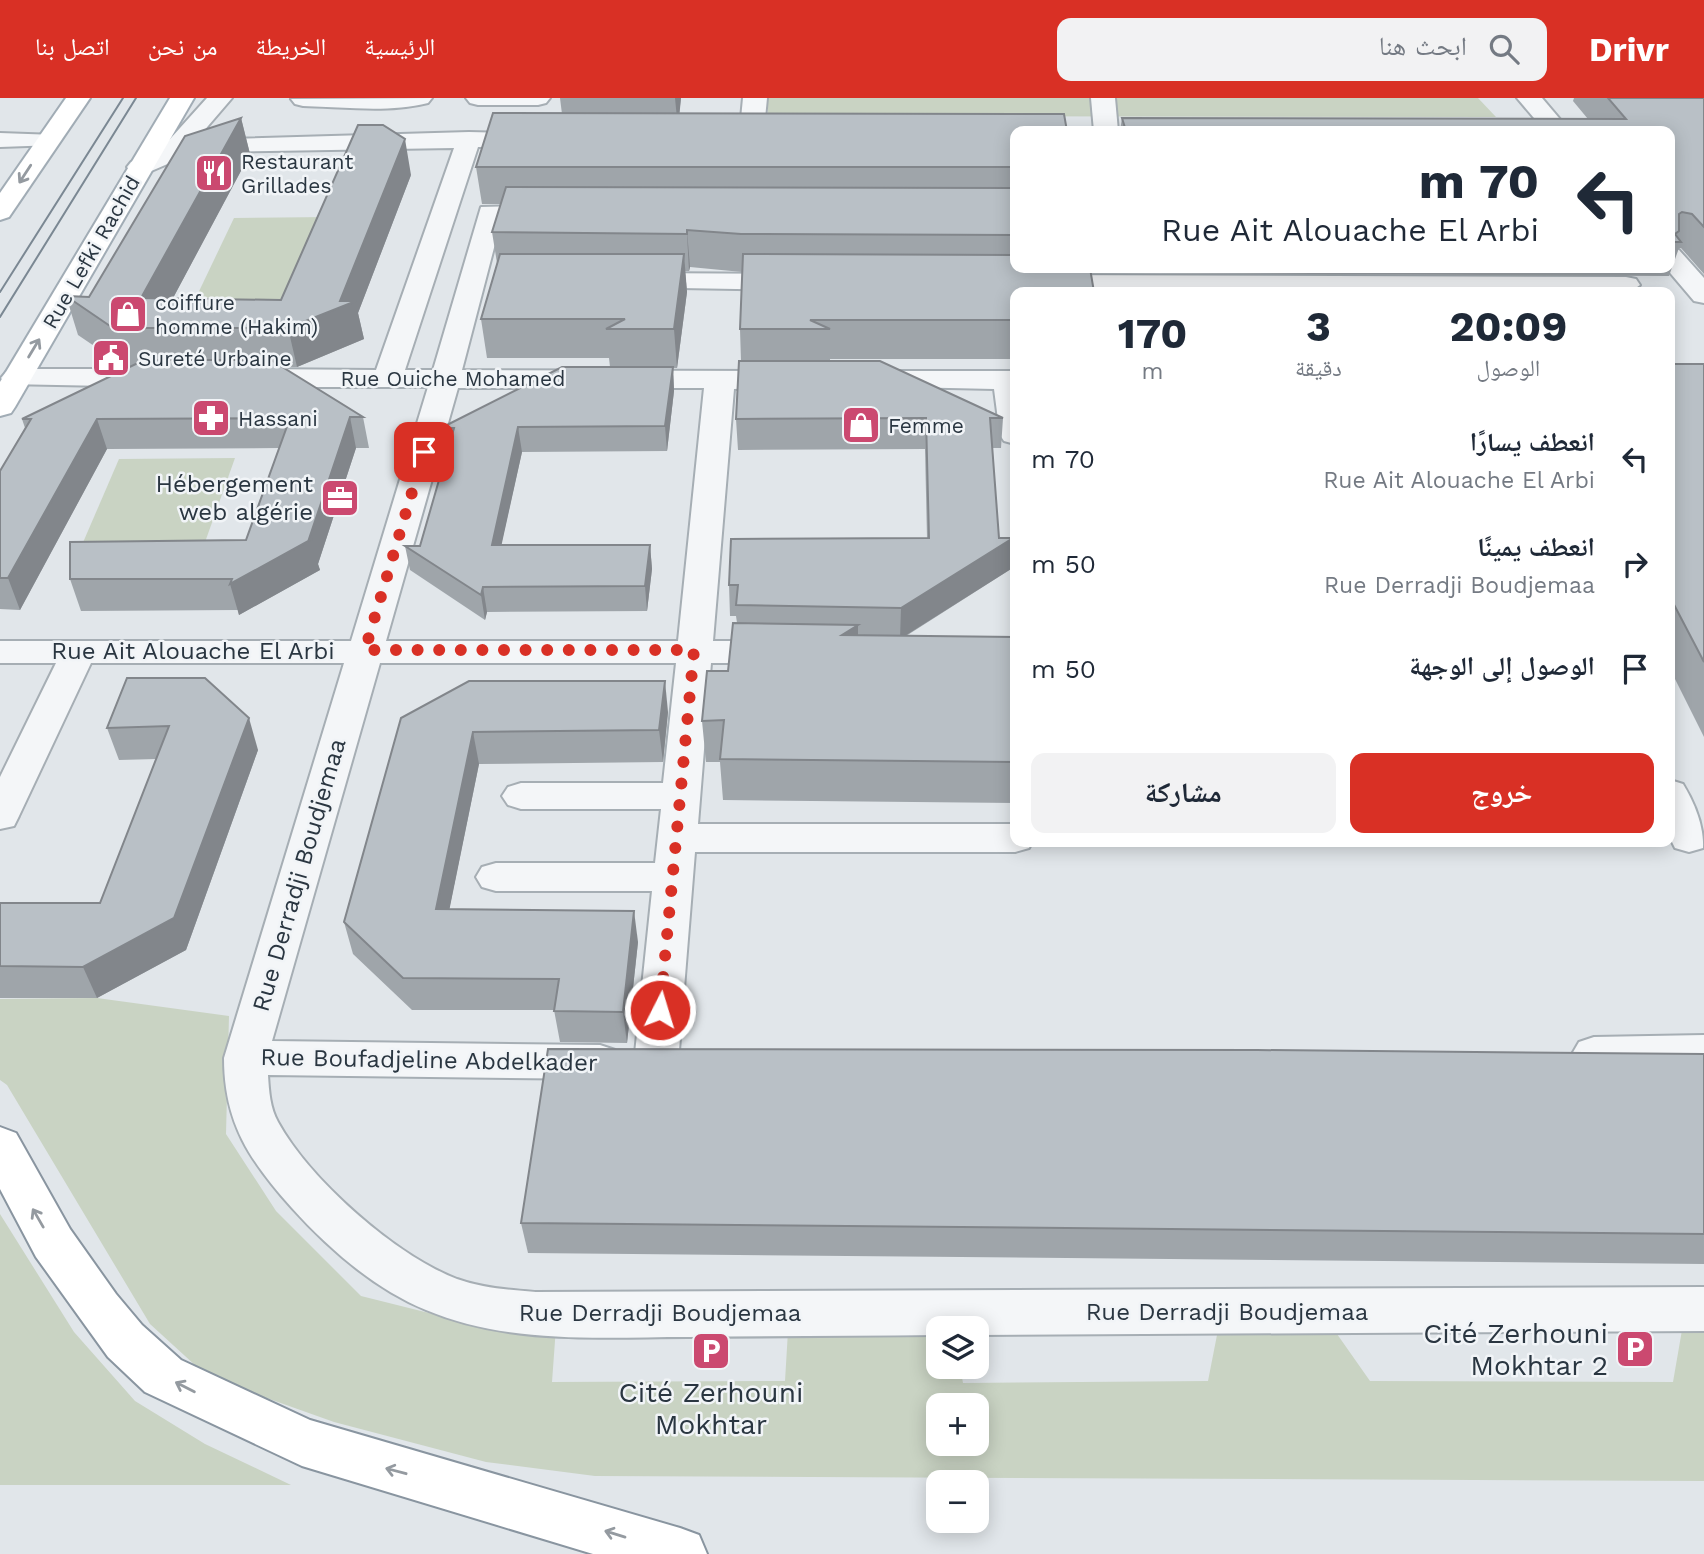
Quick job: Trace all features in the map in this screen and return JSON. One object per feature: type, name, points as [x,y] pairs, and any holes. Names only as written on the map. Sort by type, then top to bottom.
[{"type":"main road","points":[[0,212],[78,98]]},
{"type":"main road","name":"Rue Lefki Rachid","points":[[0,407],[182,98]]},
{"type":"main road","points":[[0,1146],[60,1254],[125,1341],[163,1376],[302,1442],[680,1554]]},
{"type":"street","points":[[171,153],[220,98]]},
{"type":"street","points":[[303,99],[388,101],[420,98]]},
{"type":"street","points":[[478,98],[538,98]]},
{"type":"street","points":[[751,139],[755,98]]},
{"type":"street","points":[[1102,98],[1105,126]]},
{"type":"street","points":[[1529,98],[1554,126]]},
{"type":"street","points":[[387,379],[469,139]]},
{"type":"street","points":[[140,167],[171,153],[208,145],[563,139]]},
{"type":"street","points":[[724,139],[779,139]]},
{"type":"street","points":[[0,140],[47,140]]},
{"type":"street","name":"Rue Derradji Boudjemaa","points":[[573,213],[490,213],[484,281],[446,377],[246,1058],[246,1093],[260,1131],[303,1189],[395,1271],[442,1295],[496,1311],[582,1316],[1704,1309]]},
{"type":"street","points":[[1675,259],[1704,258]]},
{"type":"street","points":[[1675,263],[1704,295]]},
{"type":"street","points":[[608,281],[827,282]]},
{"type":"street","points":[[1020,282],[1626,285]]},
{"type":"street","name":"Rue Ouiche Mohamed","points":[[222,379],[446,377],[1010,380]]},
{"type":"street","points":[[16,378],[181,378]]},
{"type":"street","points":[[496,877],[671,877],[678,838],[679,796],[720,379]]},
{"type":"street","points":[[0,817],[79,651]]},
{"type":"street","name":"Rue Ait Alouache El Arbi","points":[[0,652],[820,652]]},
{"type":"street","points":[[521,796],[679,796]]},
{"type":"street","points":[[1675,806],[1687,837]]},
{"type":"street","points":[[678,838],[1010,838]]},
{"type":"street","name":"Rue Boufadjeline Abdelkader","points":[[246,1058],[676,1063],[671,877]]},
{"type":"street","points":[[1550,1055],[1704,1052]]},
{"type":"green space","points":[[768,98],[1478,98],[1496,117],[768,116]]},
{"type":"green space","points":[[330,217],[295,306],[192,306],[234,218]]},
{"type":"green space","points":[[235,458],[199,559],[75,561],[119,459]]},
{"type":"green space","points":[[97,998],[229,1016],[226,1134],[276,1211],[361,1296],[485,1327],[556,1327],[552,1382],[785,1381],[788,1331],[926,1332],[926,1379],[962,1379],[963,1383],[1208,1381],[1217,1335],[1337,1334],[1370,1381],[1673,1382],[1682,1330],[1704,1329],[1704,1481],[989,1478],[989,1470],[926,1470],[926,1477],[595,1476],[486,1462],[334,1422],[208,1377],[150,1324],[7,1085],[0,1080],[0,999]]},
{"type":"green space","points":[[0,1214],[74,1332],[135,1401],[205,1444],[291,1485],[0,1485]]},
{"type":"building","points":[[1608,98],[1704,98],[1704,227],[1692,214],[1682,212],[1679,214],[1679,231],[1675,234],[1675,126],[1124,126],[1122,118],[1626,119]]},
{"type":"building","points":[[493,113],[1064,114],[1066,126],[1010,126],[1010,167],[476,167]]},
{"type":"building","points":[[241,118],[141,298],[281,300],[358,125],[383,125],[405,139],[340,301],[356,301],[288,328],[113,328],[66,296],[89,297],[185,136]]},
{"type":"building","points":[[506,187],[1010,188],[1010,235],[741,234],[687,230],[687,234],[492,232]]},
{"type":"building","points":[[500,254],[684,254],[674,329],[606,329],[625,319],[481,319]]},
{"type":"building","points":[[743,254],[1010,255],[1010,273],[1091,273],[1093,287],[1010,287],[1010,320],[810,320],[830,329],[740,329]]},
{"type":"building","points":[[144,360],[271,360],[363,417],[350,417],[309,539],[312,539],[230,584],[232,579],[70,579],[70,542],[246,540],[290,418],[97,419],[8,578],[0,578],[0,471],[31,419],[22,419]]},
{"type":"building","points":[[739,361],[880,361],[1003,418],[990,418],[999,538],[1010,540],[901,608],[736,605],[738,585],[729,585],[731,539],[929,538],[926,418],[736,419]]},
{"type":"building","points":[[1675,364],[1704,364],[1704,662],[1675,607]]},
{"type":"building","points":[[562,367],[673,367],[665,426],[518,427],[492,545],[650,545],[645,586],[483,587],[481,595],[405,546],[420,546],[454,428],[441,428]]},
{"type":"building","points":[[733,623],[858,625],[842,635],[1010,637],[1010,762],[720,759],[724,720],[702,721],[707,671],[728,671]]},
{"type":"building","points":[[127,678],[205,678],[249,718],[174,918],[83,967],[0,966],[0,903],[100,903],[169,726],[107,728]]},
{"type":"building","points":[[469,681],[665,681],[659,730],[473,732],[436,909],[634,911],[623,1012],[554,1011],[559,979],[403,978],[344,922],[401,718]]},
{"type":"building","points":[[548,1049],[1704,1054],[1704,1234],[521,1223]]},
{"type":"tram line","points":[[0,292],[123,98]]},
{"type":"tram line","points":[[0,317],[136,98]]},
{"type":"place","name":"Restaurant Grillades","points":[[214,173]]},
{"type":"place","name":"coiffure homme (Hakim)","points":[[128,314]]},
{"type":"place","name":"Sureté Urbaine","points":[[111,358]]},
{"type":"place","name":"Hassani","points":[[211,418]]},
{"type":"place","name":"Femme","points":[[861,425]]},
{"type":"place","name":"Hébergement web algérie","points":[[340,498]]},
{"type":"place","name":"Cité Zerhouni Mokhtar 2","points":[[1635,1349]]},
{"type":"place","name":"Cité Zerhouni Mokhtar","points":[[711,1351]]},
{"type":"route","points":[[424,452],[365,650],[694,650],[660,1010]]}]
